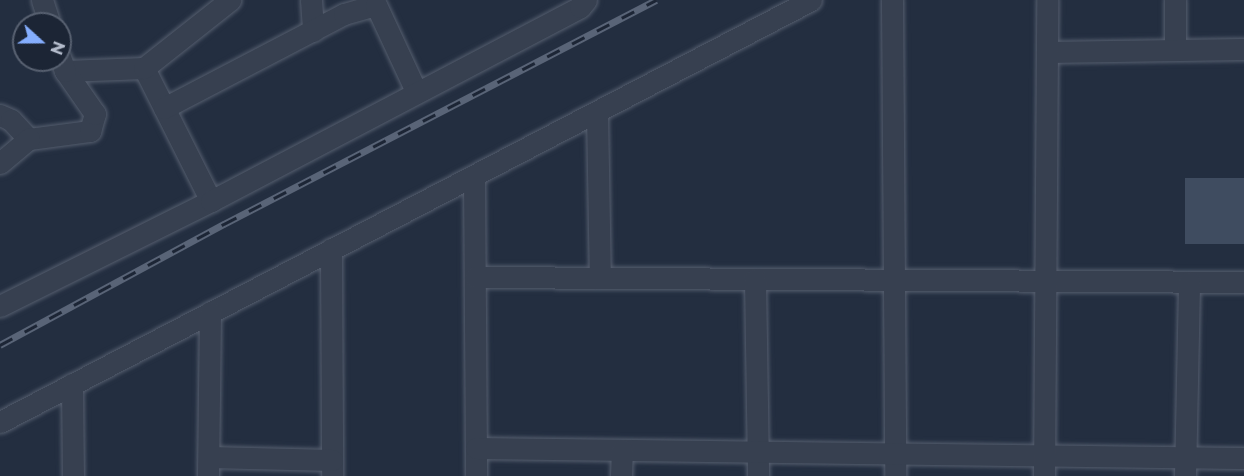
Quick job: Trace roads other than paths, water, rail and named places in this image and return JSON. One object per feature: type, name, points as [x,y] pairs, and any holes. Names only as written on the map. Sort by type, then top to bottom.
[{"type":"street","points":[[72,64],[144,68],[230,0]]},
{"type":"street","points":[[311,0],[313,31]]},
{"type":"street","points":[[0,306],[211,201],[416,91],[580,7],[586,0]]},
{"type":"street","points":[[0,422],[811,0]]},
{"type":"street","points":[[892,0],[895,476]]},
{"type":"street","points":[[1044,466],[1047,0]]},
{"type":"street","points":[[1175,0],[1175,50]]},
{"type":"street","points":[[164,108],[344,14],[380,3],[416,91]]},
{"type":"street","points":[[1047,52],[1244,49]]},
{"type":"street","points":[[144,68],[211,201]]},
{"type":"street","points":[[0,163],[29,139],[90,131],[95,122],[95,114],[67,72]]},
{"type":"street","points":[[597,112],[600,278]]},
{"type":"street","points":[[0,115],[11,120],[29,139]]},
{"type":"street","points":[[474,176],[476,476]]},
{"type":"street","points":[[210,312],[208,466],[332,468],[330,249]]},
{"type":"street","points":[[475,277],[1244,282]]},
{"type":"street","points":[[755,279],[758,476]]},
{"type":"street","points":[[1186,466],[1189,282]]},
{"type":"street","points":[[72,384],[73,476]]},
{"type":"street","points":[[476,448],[895,453],[1044,466],[1186,466],[1244,458]]},
{"type":"street","points":[[621,450],[621,476]]},
{"type":"railway","points":[[0,345],[224,224],[656,0]]}]
